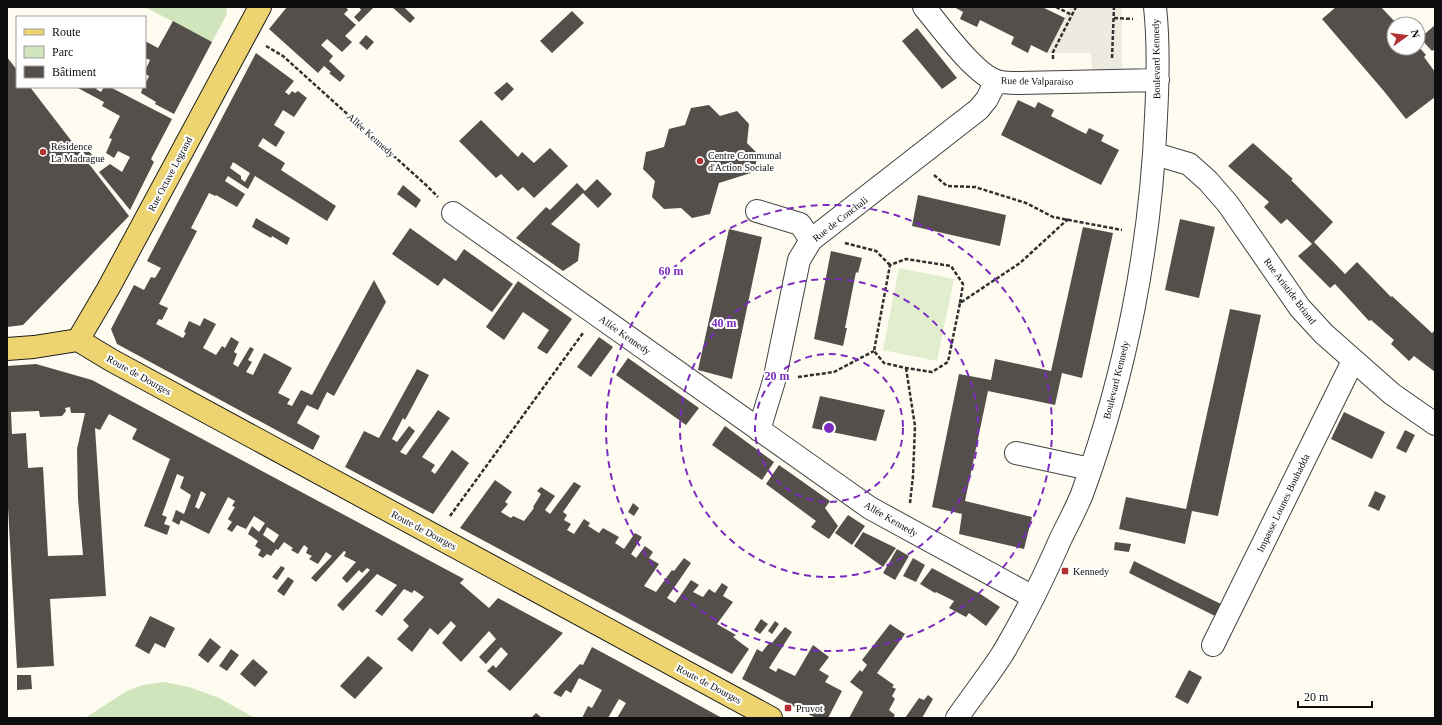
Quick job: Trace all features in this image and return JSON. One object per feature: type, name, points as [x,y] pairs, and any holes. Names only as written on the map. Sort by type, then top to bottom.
[{"type":"main road","name":"Rue Octave Legrand","points":[[78,340],[108,289],[245,34],[256,8]]},
{"type":"main road","points":[[7,349],[34,347],[78,340]]},
{"type":"main road","name":"Route de Dourges","points":[[78,340],[111,360],[771,718]]},
{"type":"street","name":"Rue de Valparaiso","points":[[924,7],[974,66],[996,81],[1019,83],[1158,80]]},
{"type":"street","name":"Boulevard Kennedy","points":[[957,718],[1002,654],[1044,576],[1081,495],[1113,398],[1132,316],[1146,234],[1155,154],[1158,80],[1155,7]]},
{"type":"street","name":"Rue de Conchali","points":[[759,430],[774,381],[799,260],[811,240],[979,109],[987,99],[996,81]]},
{"type":"street","name":"Rue Aristide Briand","points":[[1155,154],[1189,164],[1208,181],[1228,204],[1300,308],[1324,334],[1392,394],[1435,424]]},
{"type":"street","points":[[757,211],[800,224],[811,240]]},
{"type":"street","name":"Allée Kennedy","points":[[453,213],[870,508],[1033,597]]},
{"type":"street","name":"Impasse Lounes Bouhadda","points":[[1213,645],[1353,361]]},
{"type":"street","points":[[1016,453],[1090,469]]},
{"type":"path","points":[[1056,7],[1072,15]]},
{"type":"path","points":[[1053,82],[1053,52],[1076,7]]},
{"type":"path","points":[[1112,81],[1114,7]]},
{"type":"path","name":"Allée Kennedy","points":[[245,34],[283,56],[426,185],[453,213]]},
{"type":"path","points":[[916,159],[948,186],[974,187],[1026,203],[1053,217],[1146,234]]},
{"type":"path","points":[[960,303],[1020,263],[1068,219]]},
{"type":"path","points":[[832,225],[843,243],[876,251],[890,265]]},
{"type":"path","points":[[874,351],[884,362],[906,368],[932,372],[948,362],[960,303],[963,284],[951,266],[906,260],[890,265]]},
{"type":"path","points":[[874,351],[890,265]]},
{"type":"path","points":[[436,536],[596,314]]},
{"type":"path","points":[[774,381],[834,372],[874,351]]},
{"type":"path","points":[[906,368],[915,426],[913,476],[907,529]]},
{"type":"green space","points":[[145,7],[226,7],[227,14],[212,42]]},
{"type":"green space","points":[[899,268],[954,279],[937,361],[883,350]]},
{"type":"green space","points":[[164,682],[189,687],[219,698],[255,718],[85,718],[127,691],[143,685]]},
{"type":"shaded area","points":[[1070,7],[1122,7],[1122,71],[1092,71],[1091,53],[1047,53]]},
{"type":"building","points":[[287,7],[346,7],[348,10],[344,14],[356,25],[345,36],[352,42],[342,52],[327,39],[321,45],[333,56],[329,61],[345,76],[340,82],[329,73],[331,72],[324,66],[318,73],[269,29]]},
{"type":"building","points":[[359,7],[374,7],[359,22],[354,17],[361,10]]},
{"type":"building","points":[[392,7],[404,7],[415,18],[410,23]]},
{"type":"building","points":[[954,7],[1042,7],[1065,18],[1047,53],[1031,45],[1028,53],[1011,44],[1014,37],[980,20],[977,27],[960,19],[963,12]]},
{"type":"building","points":[[1336,7],[1381,7],[1389,16],[1386,16],[1386,56],[1425,56],[1424,57],[1435,72],[1435,97],[1406,119],[1322,19]]},
{"type":"building","points":[[572,11],[584,23],[552,53],[540,41]]},
{"type":"building","points":[[173,21],[212,42],[174,114],[155,104],[156,102],[141,93],[143,88],[146,88],[146,82],[149,76],[146,74],[146,69],[150,60],[146,58],[146,42],[158,48]]},
{"type":"building","points":[[1435,25],[1435,49],[1432,51],[1426,44],[1426,33]]},
{"type":"building","points":[[917,28],[957,78],[942,89],[902,41]]},
{"type":"building","points":[[366,35],[374,42],[367,50],[359,43]]},
{"type":"building","points":[[256,53],[294,81],[285,92],[289,95],[292,91],[295,93],[298,91],[307,98],[294,117],[283,110],[274,125],[285,132],[276,147],[263,138],[258,146],[285,163],[281,170],[336,206],[327,221],[255,176],[248,189],[228,176],[225,181],[245,194],[237,207],[216,195],[215,196],[209,193],[191,228],[197,231],[159,304],[168,308],[162,320],[159,319],[156,324],[183,338],[189,321],[200,326],[204,318],[216,324],[203,348],[216,355],[222,346],[225,348],[231,337],[239,342],[234,352],[237,354],[233,364],[238,367],[250,347],[254,349],[248,360],[252,362],[246,372],[253,375],[264,353],[292,368],[278,393],[290,399],[287,404],[292,406],[301,390],[312,395],[374,280],[386,302],[334,396],[327,392],[318,410],[307,405],[297,423],[320,436],[313,450],[117,344],[111,329],[134,285],[144,290],[151,277],[155,278],[161,268],[147,261]],"holes":[[[233,162],[250,173],[245,182],[241,179],[241,176],[230,168]]]},
{"type":"building","name":"Résidence La Madrague","points":[[7,57],[16,69],[16,88],[31,88],[129,216],[23,325],[7,327]]},
{"type":"building","points":[[507,82],[514,89],[502,101],[494,93]]},
{"type":"building","points":[[78,88],[97,88],[96,89],[101,92],[103,88],[112,88],[172,119],[151,159],[154,162],[130,210],[99,172],[110,164],[122,172],[130,157],[118,151],[114,158],[106,153],[112,139],[109,138],[120,116],[102,106],[104,102]]},
{"type":"building","points":[[1018,100],[1035,108],[1038,102],[1054,110],[1051,116],[1086,134],[1089,128],[1104,135],[1101,141],[1119,150],[1101,185],[1001,135]]},
{"type":"building","name":"Centre Communal d'Action Sociale","points":[[709,105],[720,116],[737,111],[749,124],[747,143],[758,154],[754,172],[719,183],[710,214],[692,218],[681,208],[664,209],[652,197],[655,181],[643,169],[646,152],[664,147],[669,129],[685,125],[691,108]]},
{"type":"building","points":[[481,120],[518,157],[522,152],[534,163],[550,148],[568,166],[534,198],[523,187],[518,191],[501,174],[496,178],[459,141]]},
{"type":"building","points":[[1253,143],[1293,179],[1291,180],[1333,222],[1314,242],[1345,274],[1357,262],[1391,297],[1392,296],[1432,333],[1434,331],[1435,332],[1435,372],[1414,356],[1409,361],[1391,344],[1394,340],[1371,320],[1369,321],[1335,284],[1330,288],[1298,256],[1312,244],[1287,219],[1281,224],[1264,207],[1269,202],[1228,166]]},
{"type":"building","points":[[84,145],[96,160],[92,163],[80,148]]},
{"type":"building","points":[[597,179],[612,194],[598,208],[583,193],[551,224],[580,244],[578,261],[563,271],[516,238],[546,207],[550,210],[577,183],[585,191]]},
{"type":"building","points":[[403,185],[421,200],[416,208],[397,194]]},
{"type":"building","points":[[918,195],[1006,215],[1000,246],[912,226]]},
{"type":"building","points":[[256,218],[290,238],[287,245],[252,227]]},
{"type":"building","points":[[1180,219],[1215,227],[1199,298],[1165,290]]},
{"type":"building","points":[[1083,227],[1113,233],[1082,378],[1062,373],[1055,405],[988,391],[965,501],[1032,517],[1024,549],[959,534],[962,514],[932,507],[959,374],[991,380],[995,359],[1051,371]]},
{"type":"building","points":[[410,228],[456,261],[464,249],[513,284],[492,312],[444,278],[438,286],[392,254]]},
{"type":"building","points":[[729,229],[762,237],[732,379],[698,370]]},
{"type":"building","points":[[831,251],[862,258],[858,273],[856,272],[843,346],[814,339]]},
{"type":"building","points":[[518,281],[572,319],[547,354],[537,348],[549,330],[523,312],[504,340],[486,327]]},
{"type":"building","points":[[1230,309],[1261,315],[1218,516],[1192,511],[1185,544],[1119,529],[1126,497],[1186,509]]},
{"type":"building","points":[[599,337],[613,347],[591,377],[577,367]]},
{"type":"building","points":[[628,358],[699,408],[686,425],[616,375]]},
{"type":"building","points":[[36,364],[92,380],[464,579],[460,583],[489,608],[498,598],[563,633],[510,691],[487,671],[493,665],[496,668],[508,654],[501,647],[486,664],[479,657],[496,639],[489,631],[461,662],[442,643],[456,626],[451,621],[438,635],[430,628],[412,652],[397,639],[409,626],[403,620],[424,597],[414,590],[412,593],[404,589],[382,616],[375,611],[397,585],[377,574],[343,611],[337,605],[370,570],[367,568],[362,573],[359,570],[347,583],[342,578],[356,562],[344,556],[346,552],[344,551],[316,582],[311,578],[332,556],[326,552],[318,564],[309,559],[312,556],[306,553],[308,548],[304,545],[298,554],[291,550],[293,548],[284,542],[271,556],[267,554],[263,558],[258,555],[261,550],[255,546],[258,541],[248,534],[252,526],[259,532],[265,523],[254,516],[246,529],[237,525],[232,532],[227,529],[232,522],[228,519],[235,507],[232,506],[235,501],[228,497],[209,534],[181,520],[179,525],[172,521],[176,510],[184,514],[191,495],[180,488],[184,477],[177,474],[162,515],[167,517],[164,524],[170,526],[167,535],[144,526],[170,459],[132,439],[137,429],[109,414],[100,430],[95,428],[106,596],[50,599],[54,666],[17,668],[7,490],[7,366]],"holes":[[[70,407],[71,413],[85,413],[77,449],[78,499],[83,555],[48,556],[43,467],[28,468],[26,433],[12,434],[11,412],[39,411],[40,417],[62,416],[66,411],[65,408]],[[201,491],[206,494],[199,509],[195,507]],[[267,527],[279,535],[274,543],[263,535]]]},
{"type":"building","points":[[417,369],[429,375],[405,420],[403,418],[392,439],[397,442],[409,426],[415,431],[400,452],[406,455],[438,410],[450,418],[422,457],[435,465],[431,471],[435,474],[452,450],[469,463],[433,514],[345,467],[364,431],[379,438]]},
{"type":"building","points":[[820,396],[885,410],[876,441],[812,428]]},
{"type":"building","points":[[1344,412],[1385,432],[1372,459],[1331,439]]},
{"type":"building","points":[[725,426],[774,462],[762,480],[712,445]]},
{"type":"building","points":[[1405,430],[1415,435],[1406,453],[1396,448]]},
{"type":"building","points":[[779,465],[830,501],[825,508],[838,526],[829,539],[811,527],[816,521],[766,484]]},
{"type":"building","points":[[495,480],[512,492],[505,502],[508,504],[501,512],[511,518],[513,516],[524,521],[534,508],[533,507],[541,494],[537,491],[541,487],[555,496],[545,510],[550,514],[574,482],[581,486],[563,512],[567,515],[564,520],[571,524],[567,530],[574,534],[584,519],[590,523],[588,526],[599,533],[603,528],[619,537],[615,543],[624,549],[635,533],[642,537],[631,554],[636,558],[645,546],[653,552],[649,558],[659,564],[644,586],[656,592],[672,570],[674,571],[684,558],[691,563],[667,598],[675,603],[691,580],[699,585],[693,592],[703,597],[709,589],[715,593],[722,583],[728,587],[723,596],[733,602],[717,624],[736,635],[733,637],[749,649],[732,674],[460,528]]},
{"type":"building","points":[[1375,491],[1386,496],[1379,511],[1368,506]]},
{"type":"building","points":[[633,503],[639,508],[634,516],[628,512]]},
{"type":"building","points":[[848,515],[865,526],[852,545],[835,533]]},
{"type":"building","points":[[863,532],[896,548],[883,567],[854,546]]},
{"type":"building","points":[[1115,542],[1131,544],[1129,552],[1114,550]]},
{"type":"building","points":[[897,549],[909,556],[895,580],[883,573]]},
{"type":"building","points":[[913,558],[925,565],[916,582],[903,576]]},
{"type":"building","points":[[1134,561],[1221,604],[1215,616],[1129,573]]},
{"type":"building","points":[[281,566],[285,568],[277,580],[272,577]]},
{"type":"building","points":[[932,568],[982,595],[1000,607],[986,626],[969,613],[966,617],[949,608],[954,601],[936,592],[935,593],[920,584]]},
{"type":"building","points":[[288,577],[294,581],[284,596],[277,591]]},
{"type":"building","points":[[150,616],[175,628],[165,648],[155,643],[149,654],[135,646]]},
{"type":"building","points":[[761,619],[768,624],[760,634],[754,630]]},
{"type":"building","points":[[775,621],[779,624],[772,634],[768,631]]},
{"type":"building","points":[[890,624],[905,634],[877,673],[894,685],[892,687],[896,689],[892,696],[895,699],[889,710],[895,715],[893,718],[849,718],[863,692],[850,682],[860,670],[862,672],[867,665],[862,660]]},
{"type":"building","points":[[785,627],[792,632],[769,668],[776,672],[778,668],[795,676],[813,645],[829,657],[819,670],[829,676],[825,682],[842,691],[828,718],[816,718],[742,679],[757,649],[762,652],[770,642],[772,643]]},
{"type":"building","points":[[210,638],[221,647],[208,663],[198,655]]},
{"type":"building","points":[[592,647],[722,718],[617,718],[626,703],[619,699],[608,718],[582,718],[588,706],[592,708],[602,690],[579,678],[571,693],[566,690],[561,697],[553,693],[580,664],[583,665]]},
{"type":"building","points":[[231,649],[239,655],[227,671],[219,666]]},
{"type":"building","points":[[368,656],[383,668],[355,699],[340,686]]},
{"type":"building","points":[[253,659],[268,672],[255,687],[240,674]]},
{"type":"building","points":[[1189,670],[1202,677],[1188,704],[1175,697]]},
{"type":"building","points":[[17,675],[31,675],[32,689],[17,690]]},
{"type":"building","points":[[928,695],[933,699],[922,718],[905,718],[919,698],[924,700]]},
{"type":"building","points":[[536,713],[542,718],[531,718]]},
{"type":"place","name":"Résidence La Madrague","points":[[43,152]]},
{"type":"place","name":"Centre Communal d'Action Sociale","points":[[700,161]]},
{"type":"place","name":"Kennedy","points":[[1065,571]]},
{"type":"place","name":"Pruvot","points":[[788,708]]}]
